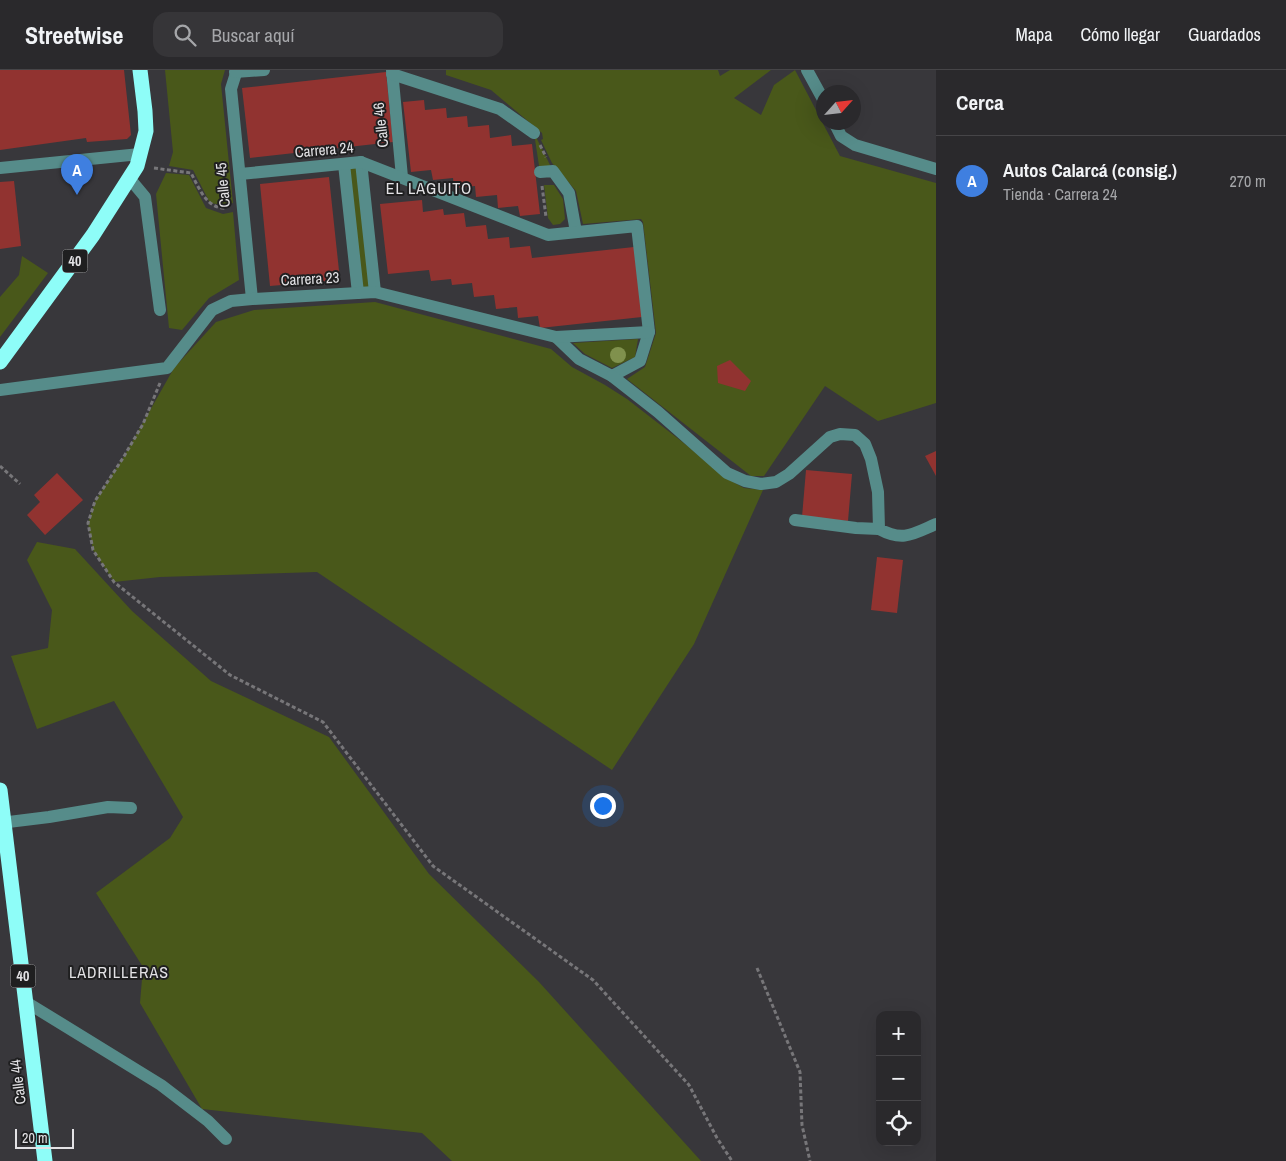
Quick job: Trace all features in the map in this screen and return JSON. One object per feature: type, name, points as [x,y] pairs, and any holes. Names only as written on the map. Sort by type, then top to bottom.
[{"type":"highway","name":"40","points":[[0,362],[93,235],[136,166],[146,131],[146,111],[140,70]]},
{"type":"highway","name":"Calle 44","points":[[0,790],[2,822],[45,1161]]},
{"type":"street","points":[[236,71],[264,70]]},
{"type":"street","points":[[807,70],[816,87]]},
{"type":"street","name":"Calle 45","points":[[236,71],[231,89],[252,299]]},
{"type":"street","points":[[392,72],[500,109],[534,133]]},
{"type":"street","name":"Calle 46","points":[[392,72],[402,177]]},
{"type":"street","points":[[838,130],[841,136],[855,146],[936,168]]},
{"type":"street","points":[[361,162],[375,292]]},
{"type":"street","name":"Carrera 24","points":[[240,174],[361,162],[548,234],[576,232]]},
{"type":"street","points":[[344,164],[358,293]]},
{"type":"street","points":[[0,168],[136,166],[145,197],[160,310]]},
{"type":"street","points":[[546,171],[569,193],[576,232],[637,226],[649,332],[640,361],[612,376]]},
{"type":"street","name":"Carrera 23","points":[[167,368],[212,310],[232,300],[375,292],[556,338],[649,332]]},
{"type":"street","points":[[556,338],[579,359],[612,376],[658,412],[727,474],[745,481],[761,484],[776,482],[789,474],[830,437],[840,434],[855,435],[865,444],[871,459],[878,492],[879,528]]},
{"type":"street","points":[[0,390],[167,368]]},
{"type":"street","points":[[796,520],[856,528],[879,528],[886,533],[901,537],[936,524]]},
{"type":"street","points":[[2,822],[49,817],[108,807],[131,808]]},
{"type":"street","points":[[26,1002],[161,1085],[208,1121],[226,1139]]},
{"type":"path","points":[[534,133],[546,171]]},
{"type":"path","points":[[136,166],[191,173],[209,204],[223,209],[242,205]]},
{"type":"path","points":[[167,368],[143,424],[95,500],[88,523],[93,550],[114,582],[230,675],[323,722],[433,866],[593,980],[689,1085],[717,1138],[732,1161]]},
{"type":"path","points":[[0,466],[20,484]]},
{"type":"path","points":[[758,968],[800,1072],[802,1125],[810,1161]]},
{"type":"green space","points":[[165,70],[225,70],[221,84],[233,203],[223,205],[210,203],[193,170],[169,166],[173,152]]},
{"type":"green space","points":[[446,70],[718,70],[720,76],[730,70],[771,70],[734,98],[761,115],[774,85],[795,70],[816,110],[816,130],[826,130],[840,156],[936,183],[936,403],[878,421],[825,386],[764,476],[751,476],[627,379],[645,367],[656,333],[643,222],[641,219],[583,224],[576,191],[552,163],[541,140],[543,139],[542,133],[491,90],[446,75]]},
{"type":"green space","points":[[534,133],[553,171],[540,172]]},
{"type":"green space","points":[[360,162],[374,291],[359,292],[344,164]]},
{"type":"green space","points":[[166,173],[189,175],[206,208],[223,214],[233,212],[239,280],[209,298],[182,330],[169,328],[156,194]]},
{"type":"green space","points":[[544,185],[554,185],[563,199],[565,219],[560,224],[553,225],[548,218]]},
{"type":"green space","points":[[22,256],[48,273],[0,337],[0,297],[19,275]]},
{"type":"green space","points":[[375,302],[551,349],[572,367],[627,399],[726,478],[744,488],[763,490],[694,644],[612,770],[317,572],[160,577],[114,582],[93,550],[88,523],[95,501],[123,458],[174,368],[216,322],[254,310]]},
{"type":"green space","points":[[638,339],[635,357],[612,368],[585,354],[573,343]]},
{"type":"green space","points":[[37,542],[75,549],[132,611],[211,681],[329,737],[429,874],[539,982],[701,1161],[452,1161],[422,1133],[202,1109],[140,1003],[143,967],[96,893],[170,838],[183,817],[114,701],[37,729],[11,656],[48,648],[52,610],[27,560]]},
{"type":"building","points":[[0,70],[124,70],[131,135],[127,139],[87,142],[86,138],[0,150]]},
{"type":"building","points":[[386,72],[393,142],[250,158],[242,88]]},
{"type":"building","points":[[424,100],[425,110],[446,108],[447,118],[467,116],[468,127],[489,125],[490,138],[511,135],[512,146],[532,144],[540,214],[520,216],[518,206],[498,208],[497,195],[476,197],[475,186],[454,188],[453,178],[433,180],[431,170],[411,172],[403,102]]},
{"type":"building","points":[[329,177],[340,280],[270,286],[260,184]]},
{"type":"building","points":[[14,181],[21,246],[0,249],[0,182]]},
{"type":"building","points":[[422,200],[423,212],[443,209],[444,215],[464,213],[466,227],[486,225],[488,239],[509,237],[510,248],[530,246],[532,258],[634,247],[642,317],[540,328],[538,316],[518,318],[517,307],[496,309],[494,295],[474,297],[472,283],[452,285],[451,279],[431,281],[429,270],[388,274],[380,204]]},
{"type":"building","points":[[730,360],[751,381],[745,391],[718,383],[717,366]]},
{"type":"building","points":[[936,451],[936,476],[925,456]]},
{"type":"building","points":[[806,470],[852,474],[848,521],[802,517]]},
{"type":"building","points":[[57,473],[83,500],[45,535],[27,515],[40,502],[34,495]]},
{"type":"building","points":[[877,557],[903,560],[897,613],[871,610]]},
{"type":"place","name":"Autos Calarcá (consig.)","points":[[77,195]]},
{"type":"district","name":"EL LAGUITO","points":[[429,188]]},
{"type":"district","name":"LADRILLERAS","points":[[119,972]]}]
